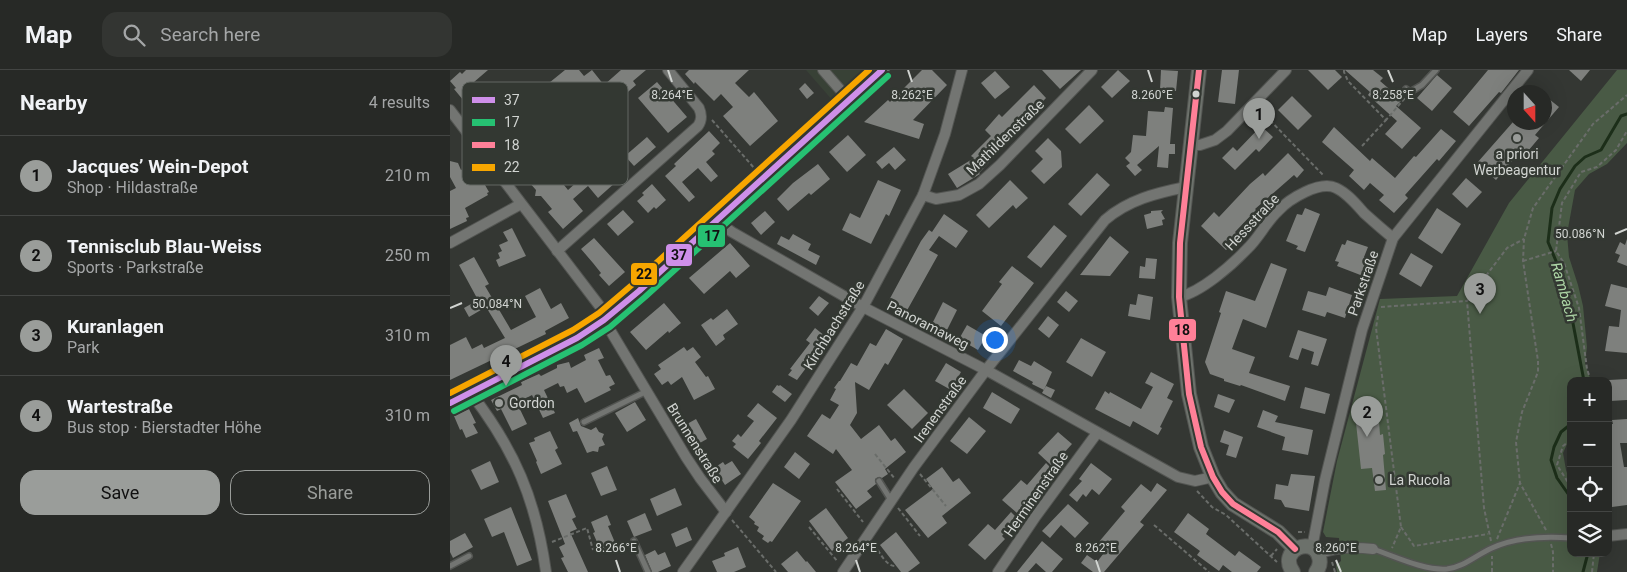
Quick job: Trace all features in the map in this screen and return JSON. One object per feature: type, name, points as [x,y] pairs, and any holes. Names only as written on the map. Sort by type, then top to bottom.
[{"type":"street","points":[[557,251],[698,126],[701,121],[701,114],[695,103],[668,70]]},
{"type":"street","points":[[823,70],[849,100]]},
{"type":"street","points":[[450,403],[577,338],[606,318],[882,70]]},
{"type":"street","name":"Kirchbachstraße","points":[[684,572],[791,420],[863,307],[923,196],[945,134],[962,70]]},
{"type":"street","name":"Mathildenstraße","points":[[923,196],[936,199],[959,195],[979,184],[1000,165],[1092,70]]},
{"type":"street","points":[[1198,70],[1181,226],[1179,297],[1189,394],[1201,447],[1212,477],[1222,492],[1233,504],[1278,532],[1295,549]]},
{"type":"street","points":[[1191,145],[1200,145],[1215,140],[1227,131],[1286,70]]},
{"type":"street","name":"Parkstraße","points":[[1320,553],[1325,480],[1362,330],[1393,238],[1528,70]]},
{"type":"street","name":"Brunnenstraße","points":[[450,110],[462,126]]},
{"type":"street","name":"Brunnenstraße","points":[[507,185],[606,318],[647,391],[700,478],[726,512]]},
{"type":"street","points":[[1334,186],[1345,193],[1393,238]]},
{"type":"street","name":"Hessstraße","points":[[1179,297],[1196,291],[1246,250],[1260,235],[1278,210],[1290,201],[1302,193],[1318,187],[1334,186]]},
{"type":"street","name":"Irenenstraße","points":[[844,571],[914,467],[986,370],[1105,220],[1122,206],[1134,201],[1168,190],[1186,187]]},
{"type":"street","points":[[450,243],[521,204]]},
{"type":"street","name":"Panoramaweg","points":[[715,220],[732,232],[863,307],[986,370],[1178,477],[1195,481]]},
{"type":"street","points":[[470,392],[504,439],[528,490],[543,546],[546,572]]},
{"type":"street","name":"Herminenstraße","points":[[998,572],[1097,433]]},
{"type":"street","points":[[1195,481],[1212,477]]},
{"type":"street","points":[[1612,536],[1627,534]]},
{"type":"street","points":[[1293,572],[1289,559],[1295,549],[1303,546],[1320,553],[1334,549],[1373,549]]},
{"type":"street","points":[[1316,572],[1320,564],[1320,553]]},
{"type":"lane","points":[[1408,91],[1422,85],[1436,70]]},
{"type":"lane","points":[[584,422],[647,391]]},
{"type":"lane","points":[[879,481],[892,500]]},
{"type":"lane","points":[[1373,549],[1426,567],[1446,569],[1464,564],[1493,548],[1516,541],[1549,537],[1567,538]]},
{"type":"lane","points":[[634,541],[648,572]]},
{"type":"lane","points":[[450,566],[469,556]]},
{"type":"path","points":[[1344,70],[1348,81],[1386,120]]},
{"type":"path","points":[[1362,146],[1386,120],[1408,91]]},
{"type":"path","points":[[1553,572],[1553,552],[1549,537],[1520,483],[1516,442],[1522,412],[1538,372],[1523,261],[1524,238],[1533,208],[1593,124],[1627,95]]},
{"type":"path","points":[[1254,103],[1334,186]]},
{"type":"path","points":[[701,114],[711,120],[763,178]]},
{"type":"path","points":[[1590,377],[1579,308],[1564,263],[1556,250],[1562,203],[1581,172],[1597,166],[1616,150],[1627,131]]},
{"type":"path","points":[[1493,548],[1488,534],[1484,508],[1467,301],[1507,248],[1524,238]]},
{"type":"path","points":[[1523,261],[1556,250]]},
{"type":"path","points":[[1467,301],[1380,307],[1376,328],[1401,527],[1414,546],[1488,534]]},
{"type":"path","points":[[1567,443],[1563,446],[1557,465],[1567,481]]},
{"type":"path","points":[[875,454],[901,486]]},
{"type":"path","points":[[914,467],[946,506]]},
{"type":"path","points":[[1195,481],[1198,493],[1212,506],[1226,515],[1280,566]]},
{"type":"path","points":[[1492,572],[1493,548],[1520,483]]},
{"type":"path","points":[[837,489],[889,565],[896,566]]},
{"type":"path","points":[[892,500],[920,536]]},
{"type":"path","points":[[726,512],[776,572]]},
{"type":"path","points":[[1154,525],[1209,572]]},
{"type":"path","points":[[809,527],[844,571]]},
{"type":"path","points":[[1389,554],[1401,527]]},
{"type":"path","points":[[543,546],[587,528],[593,550]]},
{"type":"path","points":[[1298,532],[1308,532]]},
{"type":"path","points":[[1271,556],[1280,545]]},
{"type":"path","points":[[882,554],[886,552]]},
{"type":"path","points":[[1320,553],[1335,572]]},
{"type":"path","points":[[1592,572],[1594,557]]},
{"type":"shaded area","points":[[806,70],[865,70],[833,101]]},
{"type":"green space","points":[[1617,70],[1627,70],[1627,143],[1607,164],[1589,174],[1575,190],[1567,234],[1569,257],[1583,306],[1587,347],[1585,363],[1590,377],[1567,377],[1567,444],[1563,453],[1567,473],[1567,557],[1599,557],[1597,572],[1337,572],[1336,565],[1341,561],[1339,538],[1326,537],[1323,532],[1337,461],[1380,299],[1457,296],[1509,203]]},
{"type":"building","points":[[466,70],[488,70],[474,82],[462,82],[462,99],[450,81],[460,72],[462,74]]},
{"type":"building","points":[[565,70],[579,70],[584,76],[592,70],[602,82],[550,82]]},
{"type":"building","points":[[621,70],[646,70],[633,81],[636,85],[628,92],[628,82],[607,82]]},
{"type":"building","points":[[689,70],[749,70],[735,83],[749,97],[754,92],[778,121],[750,146],[723,116],[733,107],[721,94],[714,101],[685,74]]},
{"type":"building","points":[[922,70],[932,70],[947,85],[913,120],[924,124],[919,139],[864,122],[888,100],[890,102]]},
{"type":"building","points":[[1042,70],[1081,70],[1060,89]]},
{"type":"building","points":[[1118,70],[1130,81],[1112,98],[1101,87]]},
{"type":"building","points":[[1161,70],[1178,71],[1176,91],[1160,90]]},
{"type":"building","points":[[1222,70],[1239,70],[1235,104],[1218,102]]},
{"type":"building","points":[[1308,70],[1335,70],[1342,77],[1328,90]]},
{"type":"building","points":[[1345,70],[1373,70],[1383,78],[1380,81],[1402,100],[1396,106],[1421,128],[1402,149],[1385,134],[1397,121],[1368,95],[1370,92]]},
{"type":"building","points":[[1488,70],[1519,70],[1501,93],[1499,92],[1469,126],[1453,112]]},
{"type":"building","points":[[1569,70],[1590,70],[1581,81]]},
{"type":"building","points":[[995,71],[1010,87],[995,99],[981,83]]},
{"type":"building","points":[[1437,75],[1452,88],[1432,111],[1417,98]]},
{"type":"building","points":[[657,82],[687,117],[668,133],[638,98]]},
{"type":"building","points":[[805,83],[814,93],[807,99],[799,89]]},
{"type":"building","points":[[1034,85],[1046,98],[993,154],[995,156],[980,174],[957,188],[948,174],[974,158],[971,156],[991,136],[985,130],[999,114],[1002,117]]},
{"type":"building","points":[[1292,96],[1312,116],[1298,130],[1278,110]]},
{"type":"building","points":[[1552,101],[1559,107],[1552,115]]},
{"type":"building","points":[[1089,105],[1104,121],[1080,144],[1065,129]]},
{"type":"building","points":[[1165,107],[1173,108],[1170,144],[1175,144],[1175,154],[1169,154],[1168,168],[1157,167],[1159,146],[1137,165],[1142,170],[1135,176],[1126,166],[1130,163],[1125,158],[1131,152],[1133,135],[1146,136],[1148,111],[1164,112]]},
{"type":"building","points":[[1261,126],[1273,137],[1259,152],[1256,149],[1235,170],[1222,158],[1233,147],[1237,151]]},
{"type":"building","points":[[1334,127],[1370,161],[1372,158],[1395,178],[1441,129],[1456,141],[1405,195],[1408,198],[1394,213],[1379,200],[1384,195],[1370,183],[1364,190],[1349,176],[1354,170],[1322,142]]},
{"type":"building","points":[[1507,129],[1539,130],[1535,135],[1539,138],[1522,158],[1518,154],[1496,180],[1477,163]]},
{"type":"building","points":[[709,131],[720,143],[712,151],[715,154],[706,162],[718,176],[711,182],[698,168],[682,182],[695,197],[689,202],[665,176],[676,166],[674,164]]},
{"type":"building","points":[[848,135],[866,155],[847,172],[829,152]]},
{"type":"building","points":[[647,137],[656,147],[634,166],[628,159],[628,153]]},
{"type":"building","points":[[1048,138],[1061,151],[1062,167],[1044,184],[1031,171],[1043,159],[1035,151]]},
{"type":"building","points":[[894,147],[906,160],[895,170],[889,163],[882,169],[876,162]]},
{"type":"building","points":[[1288,153],[1304,170],[1297,178],[1294,175],[1255,209],[1235,232],[1239,237],[1226,250],[1201,226],[1214,212],[1219,217],[1250,184],[1263,173],[1265,176]]},
{"type":"building","points":[[450,161],[458,163],[462,169],[462,185],[485,185],[489,192],[487,193],[488,195],[465,208],[469,217],[466,218],[467,221],[450,229],[450,191],[456,188],[450,177]]},
{"type":"building","points":[[818,164],[830,179],[811,195],[809,193],[788,211],[777,199],[793,183]]},
{"type":"building","points":[[1097,173],[1110,185],[1081,216],[1068,204]]},
{"type":"building","points":[[1466,178],[1482,192],[1467,208],[1452,194]]},
{"type":"building","points":[[878,180],[901,190],[889,216],[886,214],[871,244],[842,230],[850,213],[860,218]]},
{"type":"building","points":[[1010,180],[1028,198],[1016,209],[1013,205],[989,228],[976,215]]},
{"type":"building","points":[[652,184],[666,200],[648,213],[637,201],[644,195],[642,193]]},
{"type":"building","points":[[532,185],[564,185],[568,190],[574,185],[613,185],[598,198],[588,186],[573,199],[583,211],[563,229],[548,212],[552,209],[541,196],[535,196],[536,190]]},
{"type":"building","points":[[1305,208],[1320,214],[1305,252],[1296,249],[1298,246],[1286,241],[1297,214],[1302,215]]},
{"type":"building","points":[[1437,208],[1461,224],[1442,254],[1418,238]]},
{"type":"building","points":[[623,210],[634,222],[618,236],[607,224]]},
{"type":"building","points":[[1163,210],[1161,212],[1165,219],[1162,220],[1163,225],[1147,229],[1144,215],[1151,213],[1151,211]]},
{"type":"building","points":[[765,211],[775,222],[761,235],[751,223]]},
{"type":"building","points":[[944,214],[968,231],[956,248],[939,236],[929,250],[938,255],[905,314],[887,304],[921,241],[929,230],[932,232]]},
{"type":"building","points":[[1054,225],[1067,236],[1041,268],[1027,257]]},
{"type":"building","points":[[512,228],[526,256],[499,267],[496,260],[500,258],[498,253],[502,251],[499,245],[508,241],[503,232]]},
{"type":"building","points":[[793,234],[811,244],[808,250],[820,256],[816,265],[777,244],[781,236],[789,240]]},
{"type":"building","points":[[1110,236],[1129,252],[1110,276],[1080,275]]},
{"type":"building","points":[[594,238],[625,272],[609,286],[581,249]]},
{"type":"building","points":[[1627,239],[1627,266],[1617,262],[1620,255],[1615,253],[1620,242],[1625,245]]},
{"type":"building","points":[[1347,240],[1368,247],[1364,257],[1370,260],[1363,276],[1337,266],[1339,262],[1335,261],[1342,244],[1345,245]]},
{"type":"building","points":[[730,243],[750,266],[736,278],[730,271],[704,294],[689,278]]},
{"type":"building","points":[[1411,253],[1433,266],[1421,287],[1399,274]]},
{"type":"building","points":[[474,257],[489,284],[485,286],[511,330],[536,317],[525,296],[540,288],[551,309],[561,303],[569,318],[545,331],[546,334],[450,380],[450,345],[466,337],[472,349],[482,344],[484,348],[505,338],[486,307],[469,317],[464,308],[478,300],[459,265]]},
{"type":"building","points":[[1146,258],[1157,259],[1155,279],[1139,278],[1140,266],[1145,267]]},
{"type":"building","points":[[1271,263],[1287,269],[1266,328],[1243,319],[1232,349],[1255,357],[1249,373],[1290,386],[1285,401],[1224,381],[1224,379],[1210,374],[1205,362],[1226,291],[1255,301]]},
{"type":"building","points":[[1012,266],[1034,283],[1001,326],[982,311],[1002,284],[999,282]]},
{"type":"building","points":[[1611,284],[1627,288],[1627,353],[1605,351],[1609,326],[1619,327],[1621,310],[1605,306]]},
{"type":"building","points":[[1329,287],[1352,295],[1345,318],[1327,312],[1325,317],[1302,310],[1308,291],[1326,296]]},
{"type":"building","points":[[1066,291],[1078,301],[1069,312],[1057,302]]},
{"type":"building","points":[[1138,294],[1153,297],[1150,320],[1128,316],[1130,304],[1136,305]]},
{"type":"building","points":[[819,296],[829,303],[818,316],[809,308]]},
{"type":"building","points":[[943,302],[957,310],[946,332],[932,324]]},
{"type":"building","points":[[664,303],[681,323],[669,333],[668,331],[646,350],[630,332]]},
{"type":"building","points":[[727,309],[738,324],[723,335],[725,339],[716,346],[701,325],[711,318],[713,320]]},
{"type":"building","points":[[1048,316],[1059,325],[1049,338],[1038,329]]},
{"type":"building","points":[[967,325],[986,336],[978,350],[959,339]]},
{"type":"building","points":[[815,328],[825,336],[809,358],[812,360],[797,380],[788,375],[792,370],[790,369],[810,343],[806,340]]},
{"type":"building","points":[[886,329],[903,339],[888,365],[885,363],[869,390],[855,382],[857,413],[850,425],[861,439],[879,425],[891,441],[895,438],[906,452],[885,469],[888,474],[882,478],[875,479],[876,484],[867,491],[872,497],[856,509],[835,482],[852,470],[836,449],[833,454],[807,436],[822,414],[830,419],[839,405],[830,400],[836,389],[834,388],[851,363],[857,366],[870,343],[876,346]]},
{"type":"building","points":[[1298,330],[1327,339],[1318,366],[1311,364],[1314,352],[1302,348],[1298,360],[1289,357]]},
{"type":"building","points":[[1081,338],[1106,352],[1092,377],[1066,362]]},
{"type":"building","points":[[684,347],[687,351],[693,347],[701,357],[695,362],[706,377],[708,376],[715,389],[694,400],[682,377],[671,385],[668,381],[662,385],[654,374],[661,369],[658,365]]},
{"type":"building","points":[[599,348],[604,358],[598,360],[606,376],[610,375],[615,384],[609,387],[611,390],[585,403],[577,388],[567,393],[564,386],[560,387],[558,383],[544,390],[555,413],[543,418],[532,395],[517,403],[527,424],[512,431],[501,409],[497,411],[491,400],[522,385],[521,382],[539,374],[541,376],[557,368],[557,365],[569,362],[571,368],[586,360],[584,355]]},
{"type":"building","points":[[1019,360],[1031,366],[1034,361],[1052,372],[1044,390],[1013,371]]},
{"type":"building","points":[[946,363],[961,372],[951,390],[935,381]]},
{"type":"building","points":[[1151,372],[1174,384],[1167,398],[1173,401],[1158,435],[1133,421],[1130,427],[1095,409],[1105,391],[1141,409],[1153,387],[1145,383]]},
{"type":"building","points":[[1627,379],[1627,400],[1612,401],[1612,380]]},
{"type":"building","points":[[777,385],[780,385],[792,394],[785,402],[772,392]]},
{"type":"building","points":[[1046,386],[1055,390],[1051,398],[1042,393]]},
{"type":"building","points":[[1305,387],[1330,394],[1325,414],[1300,408]]},
{"type":"building","points":[[904,389],[928,413],[912,429],[887,405]]},
{"type":"building","points":[[992,392],[1020,409],[1011,424],[983,408]]},
{"type":"building","points":[[1218,394],[1235,400],[1229,413],[1214,407]]},
{"type":"building","points":[[635,402],[646,420],[627,432],[615,413]]},
{"type":"building","points":[[758,403],[777,418],[748,459],[733,447],[736,444],[732,441],[738,434],[741,437],[754,421],[747,416]]},
{"type":"building","points":[[469,409],[476,423],[473,424],[478,433],[466,438],[454,416]]},
{"type":"building","points":[[1263,410],[1278,416],[1275,422],[1313,430],[1308,455],[1282,450],[1285,437],[1257,427]]},
{"type":"building","points":[[969,417],[986,431],[967,454],[950,441]]},
{"type":"building","points":[[578,418],[581,426],[591,430],[596,427],[599,432],[604,434],[602,439],[605,445],[599,447],[598,452],[587,453],[577,431],[573,432],[569,423]]},
{"type":"building","points":[[696,419],[707,439],[698,444],[687,424]]},
{"type":"building","points":[[1627,419],[1627,443],[1620,443],[1624,467],[1627,467],[1627,505],[1612,507],[1613,424],[1612,420]]},
{"type":"building","points":[[1379,421],[1380,435],[1383,434],[1386,490],[1375,491],[1372,468],[1361,469],[1356,423]]},
{"type":"building","points":[[1224,430],[1243,437],[1236,458],[1226,455],[1229,445],[1220,442]]},
{"type":"building","points":[[550,431],[558,448],[555,450],[562,464],[541,474],[529,443],[535,441],[534,438]]},
{"type":"building","points":[[1058,432],[1072,444],[1052,466],[1038,453]]},
{"type":"building","points":[[795,452],[810,464],[799,479],[784,467]]},
{"type":"building","points":[[490,461],[499,482],[481,490],[471,470]]},
{"type":"building","points":[[732,461],[741,474],[725,485],[714,468],[723,462],[725,465]]},
{"type":"building","points":[[1046,463],[1052,469],[1033,491],[1035,493],[1017,513],[1002,500],[1021,480],[1027,485]]},
{"type":"building","points":[[1091,463],[1112,479],[1099,495],[1092,489],[1086,497],[1083,494],[1077,502],[1069,495],[1082,481],[1079,479]]},
{"type":"building","points":[[607,466],[617,490],[601,496],[591,473]]},
{"type":"building","points":[[942,467],[953,482],[959,478],[971,493],[942,516],[947,523],[928,538],[905,510],[933,489],[926,479]]},
{"type":"building","points":[[1291,474],[1315,476],[1309,511],[1285,507],[1281,500],[1274,499],[1276,484],[1288,486]]},
{"type":"building","points":[[773,483],[801,501],[772,542],[768,543],[762,539],[764,536],[757,531],[759,527],[749,517]]},
{"type":"building","points":[[1157,483],[1167,490],[1140,522],[1144,525],[1104,572],[1093,572],[1081,563],[1087,555],[1097,562],[1107,549],[1098,543],[1125,511],[1121,507],[1141,484],[1151,492]]},
{"type":"building","points":[[675,488],[682,505],[657,516],[650,499]]},
{"type":"building","points":[[566,494],[576,517],[572,519],[577,529],[570,532],[588,572],[568,572],[561,558],[564,557],[559,547],[565,544],[548,501]]},
{"type":"building","points":[[1068,504],[1089,523],[1075,538],[1061,525],[1050,538],[1042,531]]},
{"type":"building","points":[[511,507],[532,560],[517,566],[504,532],[492,537],[484,519]]},
{"type":"building","points":[[826,508],[848,538],[832,551],[809,521]]},
{"type":"building","points":[[1011,512],[1017,518],[1002,536],[1005,539],[985,560],[968,545],[988,524],[995,530]]},
{"type":"building","points":[[645,513],[652,530],[634,537],[627,521]]},
{"type":"building","points":[[1188,513],[1209,529],[1206,534],[1235,556],[1239,551],[1261,567],[1257,572],[1232,572],[1223,565],[1219,571],[1197,555],[1200,551],[1174,532]]},
{"type":"building","points":[[607,515],[611,525],[608,526],[616,545],[598,553],[594,543],[597,542],[593,533],[595,532],[591,522]]},
{"type":"building","points":[[687,527],[692,540],[676,547],[671,534]]},
{"type":"building","points":[[896,532],[920,563],[908,572],[901,572],[880,545]]},
{"type":"building","points":[[465,533],[473,547],[453,558],[450,552],[450,541]]},
{"type":"building","points":[[1042,541],[1063,559],[1052,572],[1046,572],[1036,563],[1028,572],[1017,572]]},
{"type":"building","points":[[738,547],[746,567],[734,572],[717,572],[712,561],[725,556],[724,553]]},
{"type":"building","points":[[655,550],[658,555],[665,552],[671,566],[658,572],[652,572],[645,555]]},
{"type":"building","points":[[797,551],[816,572],[788,572],[781,564]]},
{"type":"waterway","name":"Rambach","points":[[1583,377],[1568,297],[1559,277],[1556,261],[1548,242],[1552,208],[1560,189],[1575,166],[1585,157],[1601,150],[1621,116],[1627,114]]},
{"type":"waterway","name":"Rambach","points":[[1567,427],[1561,432],[1554,447],[1551,460],[1557,478],[1567,492]]},
{"type":"waterway","name":"Rambach","points":[[1583,572],[1587,557]]},
{"type":"transit line","name":"22","points":[[450,393],[573,330],[599,313],[869,70]]},
{"type":"transit line","name":"37","points":[[450,403],[577,338],[604,320],[639,291],[882,70]]},
{"type":"transit line","name":"18","points":[[1199,70],[1180,243],[1179,297],[1189,394],[1201,447],[1213,477],[1222,492],[1233,504],[1278,532],[1295,549]]},
{"type":"transit line","name":"17","points":[[454,411],[582,345],[610,327],[888,76]]},
{"type":"place","name":"a priori Werbeagentur","points":[[1517,138]]},
{"type":"place","name":"Jacques’ Wein-Depot","points":[[1259,139]]},
{"type":"place","name":"Kuranlagen","points":[[1480,314]]},
{"type":"place","name":"Wartestraße","points":[[506,386]]},
{"type":"place","name":"Gordon","points":[[499,403]]},
{"type":"place","name":"Tennisclub Blau-Weiss","points":[[1367,437]]},
{"type":"place","name":"La Rucola","points":[[1379,480]]}]
